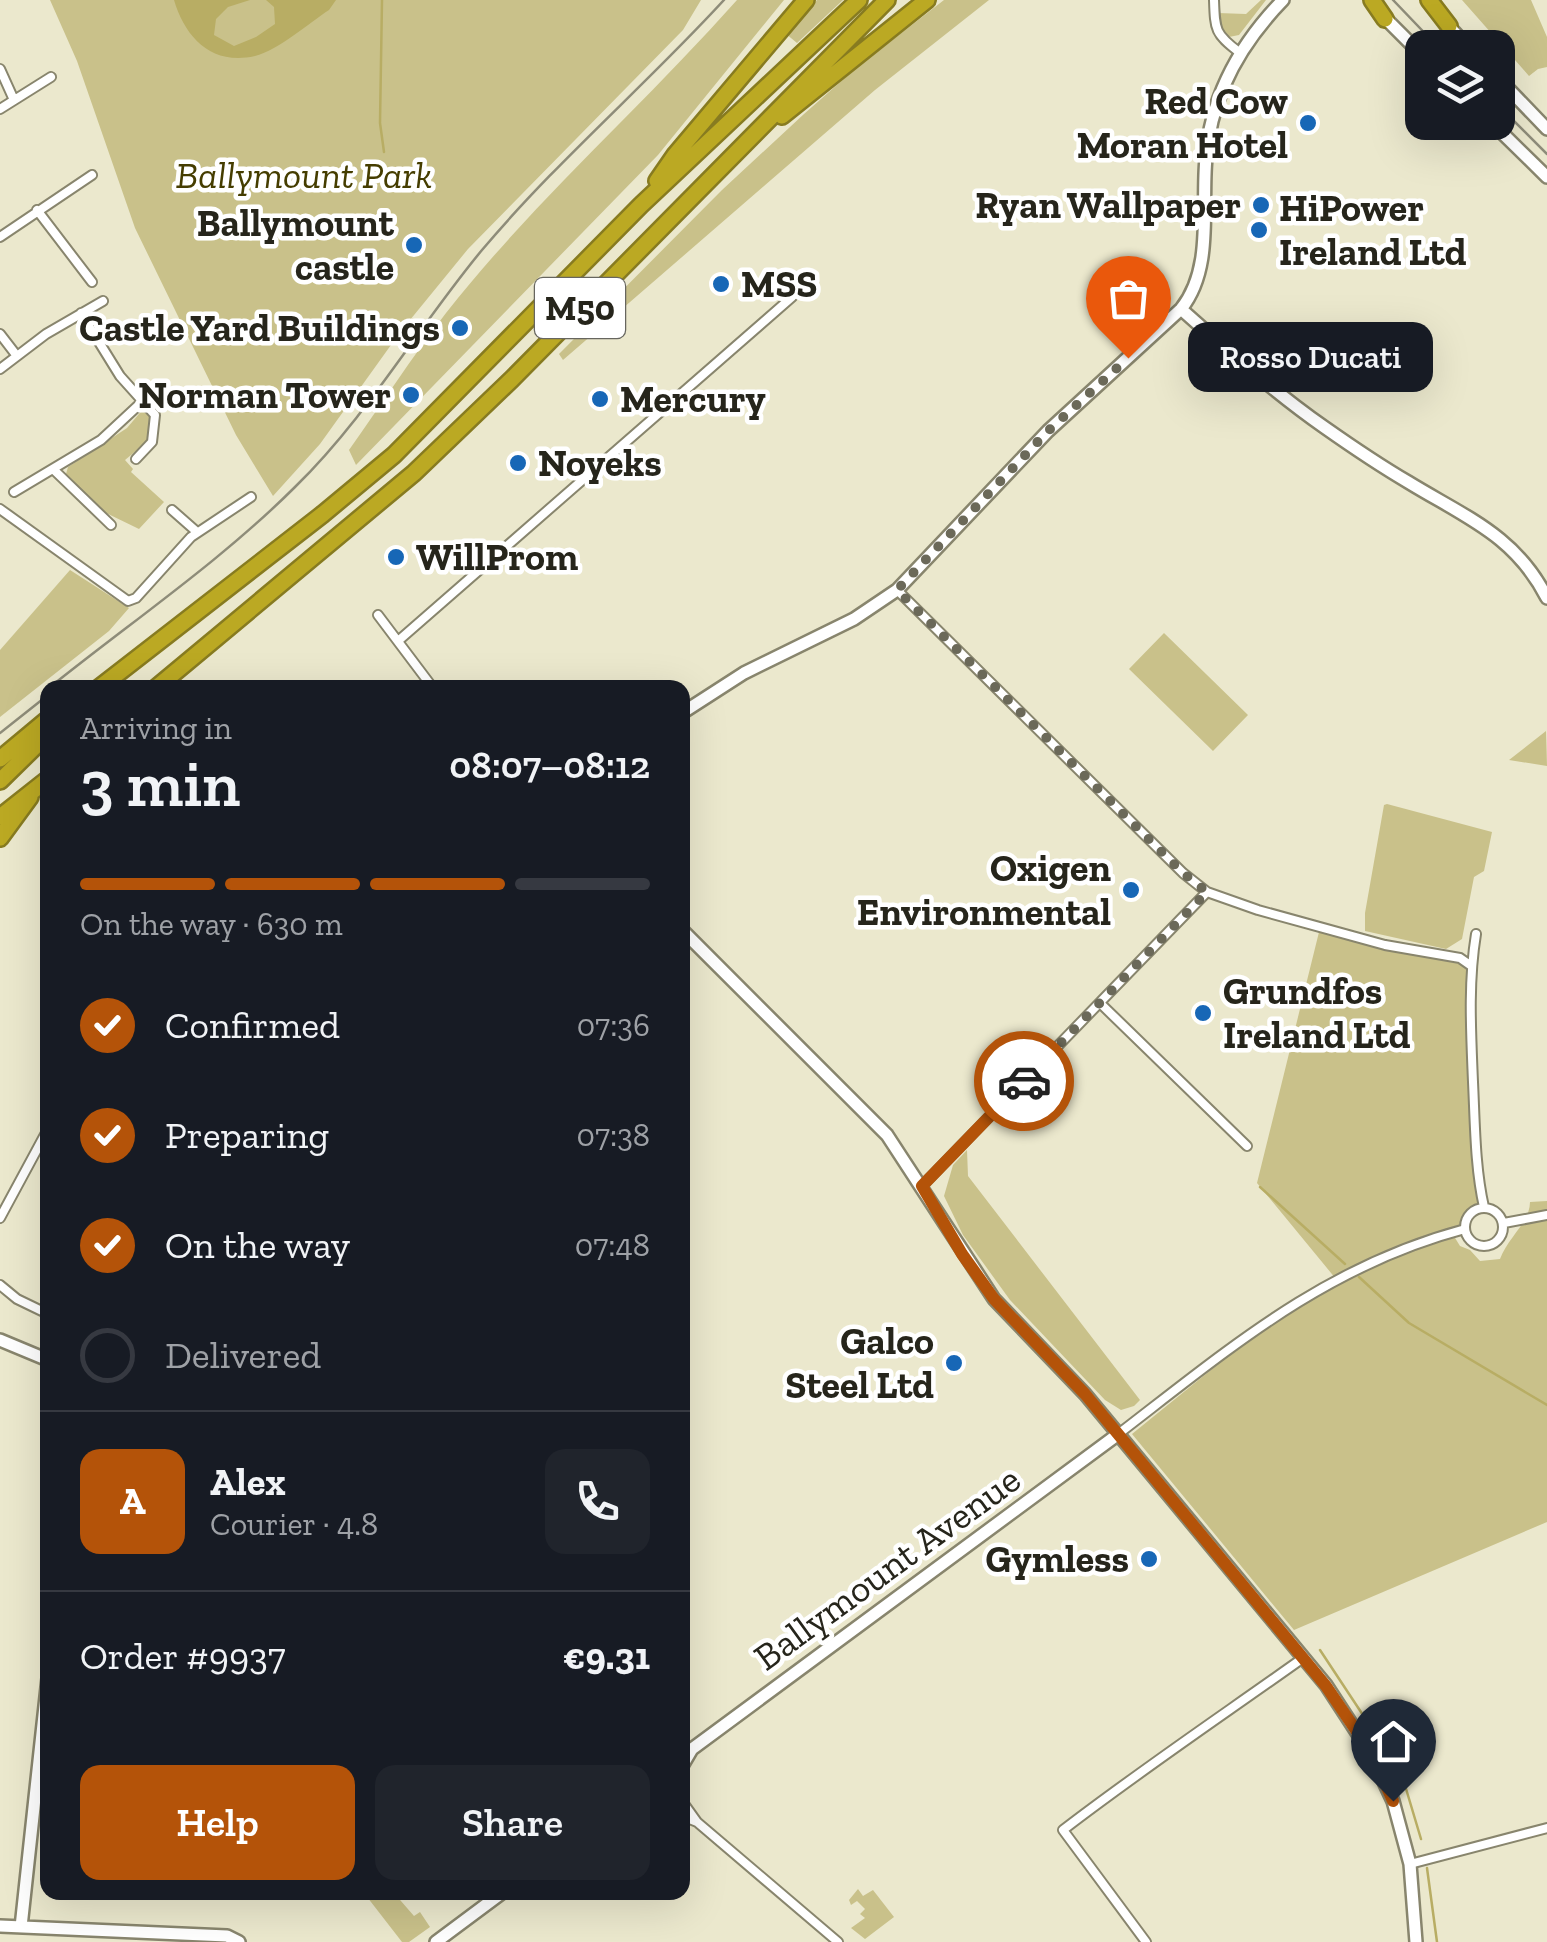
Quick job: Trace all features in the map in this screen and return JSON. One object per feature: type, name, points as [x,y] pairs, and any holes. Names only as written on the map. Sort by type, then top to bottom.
[{"type":"highway","points":[[641,206],[675,155],[806,0]]},
{"type":"highway","name":"M50","points":[[110,680],[394,455],[641,206],[859,0]]},
{"type":"highway","name":"M50","points":[[166,680],[414,473],[887,0]]},
{"type":"highway","points":[[709,176],[927,0]]},
{"type":"highway","points":[[1370,0],[1385,19]]},
{"type":"highway","points":[[1427,0],[1448,26]]},
{"type":"highway","points":[[0,760],[40,727]]},
{"type":"highway","points":[[0,781],[40,742]]},
{"type":"highway","points":[[0,817],[40,786]]},
{"type":"highway","points":[[0,838],[32,793]]},
{"type":"street","points":[[1214,0],[1219,37],[1240,52]]},
{"type":"street","points":[[690,708],[744,672],[854,618],[897,590],[1048,431],[1181,309],[1193,294],[1200,274],[1205,164],[1220,93],[1240,52],[1284,0]]},
{"type":"street","points":[[1385,19],[1405,38]]},
{"type":"street","points":[[1448,26],[1452,30]]},
{"type":"street","points":[[0,70],[14,100]]},
{"type":"street","points":[[0,109],[51,78]]},
{"type":"street","points":[[1515,96],[1547,129]]},
{"type":"street","points":[[1509,140],[1547,177]]},
{"type":"street","points":[[0,237],[92,175]]},
{"type":"street","points":[[37,210],[92,282]]},
{"type":"street","points":[[398,640],[792,297]]},
{"type":"street","points":[[0,369],[103,300]]},
{"type":"street","points":[[1181,309],[1321,425],[1504,540],[1527,565],[1547,598]]},
{"type":"street","points":[[81,313],[120,376],[156,414],[152,442],[136,460]]},
{"type":"street","points":[[0,334],[17,356]]},
{"type":"street","points":[[14,492],[101,440],[143,401]]},
{"type":"street","points":[[53,469],[111,525]]},
{"type":"street","points":[[0,509],[128,601],[136,598],[197,532],[252,497]]},
{"type":"street","points":[[172,510],[197,532]]},
{"type":"street","points":[[897,590],[1183,873],[1207,892],[1304,924],[1385,945],[1460,958],[1470,966]]},
{"type":"street","points":[[378,615],[427,680]]},
{"type":"street","points":[[922,1186],[1207,892]]},
{"type":"street","points":[[1476,934],[1470,966],[1474,1120],[1484,1207]]},
{"type":"street","points":[[690,938],[886,1136],[994,1299],[1085,1394],[1334,1698],[1378,1766],[1393,1801],[1410,1864],[1416,1942]]},
{"type":"street","points":[[1100,1003],[1247,1146]]},
{"type":"street","points":[[0,1218],[40,1144]]},
{"type":"street","points":[[1484,1207],[1496,1212],[1504,1223]]},
{"type":"street","points":[[1484,1207],[1468,1216],[1465,1230],[1473,1243],[1486,1246],[1499,1240],[1504,1223]]},
{"type":"street","points":[[1504,1223],[1547,1215]]},
{"type":"street","points":[[1117,1436],[1256,1328],[1320,1288],[1394,1251],[1465,1230]]},
{"type":"street","points":[[0,1285],[17,1300],[40,1310]]},
{"type":"street","points":[[0,1340],[40,1357]]},
{"type":"street","name":"Ballymount Avenue","points":[[690,1748],[1117,1436]]},
{"type":"street","points":[[1146,1942],[1064,1830],[1144,1768],[1303,1658]]},
{"type":"street","points":[[20,1927],[40,1749]]},
{"type":"street","points":[[690,1812],[838,1942]]},
{"type":"street","points":[[690,1819],[697,1822]]},
{"type":"street","points":[[1410,1864],[1547,1828]]},
{"type":"street","points":[[436,1942],[492,1900]]},
{"type":"street","points":[[0,1926],[228,1936],[239,1942]]},
{"type":"green space","name":"Ballymount Park","points":[[50,0],[701,0],[683,30],[468,249],[401,331],[320,444],[273,496],[236,435],[135,228],[77,61]]},
{"type":"green space","points":[[737,0],[784,0],[658,155],[356,465],[349,450],[446,313],[515,232]]},
{"type":"green space","points":[[817,0],[843,0],[797,43],[785,33]]},
{"type":"green space","points":[[944,0],[989,0],[875,90],[563,360],[559,354],[722,190],[855,69]]},
{"type":"green space","points":[[1266,0],[1239,35],[1229,37],[1223,33],[1218,13],[1246,14]]},
{"type":"green space","points":[[1462,0],[1531,0],[1547,37],[1547,67],[1529,76],[1515,60],[1515,30],[1488,30]]},
{"type":"green space","points":[[144,408],[152,417],[149,440],[125,460],[133,469],[131,472],[164,502],[139,529],[102,511],[66,474],[68,467],[127,428]]},
{"type":"green space","points":[[70,570],[129,608],[109,631],[47,680],[40,680],[40,685],[0,717],[0,650]]},
{"type":"green space","points":[[1164,633],[1248,715],[1213,751],[1129,669]]},
{"type":"green space","points":[[1546,731],[1547,766],[1509,760]]},
{"type":"green space","points":[[1387,804],[1492,832],[1484,871],[1474,877],[1462,939],[1446,949],[1365,931],[1365,913]]},
{"type":"green space","points":[[1320,928],[1460,958],[1470,965],[1475,1119],[1484,1207],[1472,1212],[1465,1226],[1452,1233],[1460,1246],[1480,1261],[1500,1259],[1530,1202],[1547,1201],[1547,1522],[1294,1630],[1132,1434],[1254,1335],[1336,1279],[1257,1183]]},
{"type":"green space","points":[[967,1150],[968,1176],[1140,1400],[1134,1406],[1121,1410],[1105,1400],[1010,1300],[963,1235],[944,1196],[953,1165]]},
{"type":"green space","points":[[858,1889],[863,1896],[873,1890],[894,1917],[865,1939],[851,1928],[865,1918],[860,1914],[865,1909],[857,1901],[851,1905],[849,1900]]},
{"type":"green space","points":[[369,1900],[400,1900],[414,1916],[420,1912],[430,1927],[409,1942],[402,1942]]},
{"type":"shaded area","points":[[174,0],[250,0],[228,7],[216,19],[214,35],[234,46],[275,24],[274,7],[266,0],[336,0],[329,10],[283,43],[264,53],[239,58],[225,57],[202,46],[185,26]]},
{"type":"waterway","points":[[382,0],[380,123],[384,152]]},
{"type":"waterway","points":[[1260,1187],[1345,1264]]},
{"type":"waterway","points":[[1359,1277],[1409,1323],[1547,1405]]},
{"type":"waterway","points":[[1320,1650],[1392,1759],[1404,1782],[1421,1839]]},
{"type":"waterway","points":[[1427,1868],[1437,1942]]},
{"type":"tram line","points":[[59,680],[206,566],[295,487],[346,431],[459,279],[511,217],[724,0]]},
{"type":"tram line","points":[[1393,0],[1422,30]]},
{"type":"tram line","points":[[1515,122],[1547,154]]},
{"type":"tram line","points":[[0,733],[40,701]]},
{"type":"way so far","points":[[1024,1081],[1207,892],[1183,873],[897,590],[1048,431],[1128,358]]},
{"type":"place","name":"Red Cow Moran Hotel","points":[[1308,123]]},
{"type":"place","name":"Ryan Wallpaper","points":[[1261,205]]},
{"type":"place","name":"HiPower Ireland Ltd","points":[[1259,230]]},
{"type":"place","name":"Ballymount castle","points":[[414,245]]},
{"type":"place","name":"MSS","points":[[721,284]]},
{"type":"place","name":"Castle Yard Buildings","points":[[460,328]]},
{"type":"place","name":"Rosso Ducati","points":[[1128,358]]},
{"type":"place","name":"Norman Tower","points":[[411,395]]},
{"type":"place","name":"Mercury","points":[[600,399]]},
{"type":"place","name":"Noyeks","points":[[518,463]]},
{"type":"place","name":"WillProm","points":[[396,557]]},
{"type":"place","name":"Oxigen Environmental","points":[[1131,890]]},
{"type":"place","name":"Grundfos Ireland Ltd","points":[[1203,1013]]},
{"type":"place","name":"Galco Steel Ltd","points":[[954,1363]]},
{"type":"place","name":"Gymless","points":[[1149,1559]]},
{"type":"route","points":[[1024,1081],[922,1186],[994,1299],[1085,1394],[1326,1686],[1372,1754],[1393,1801]]}]
